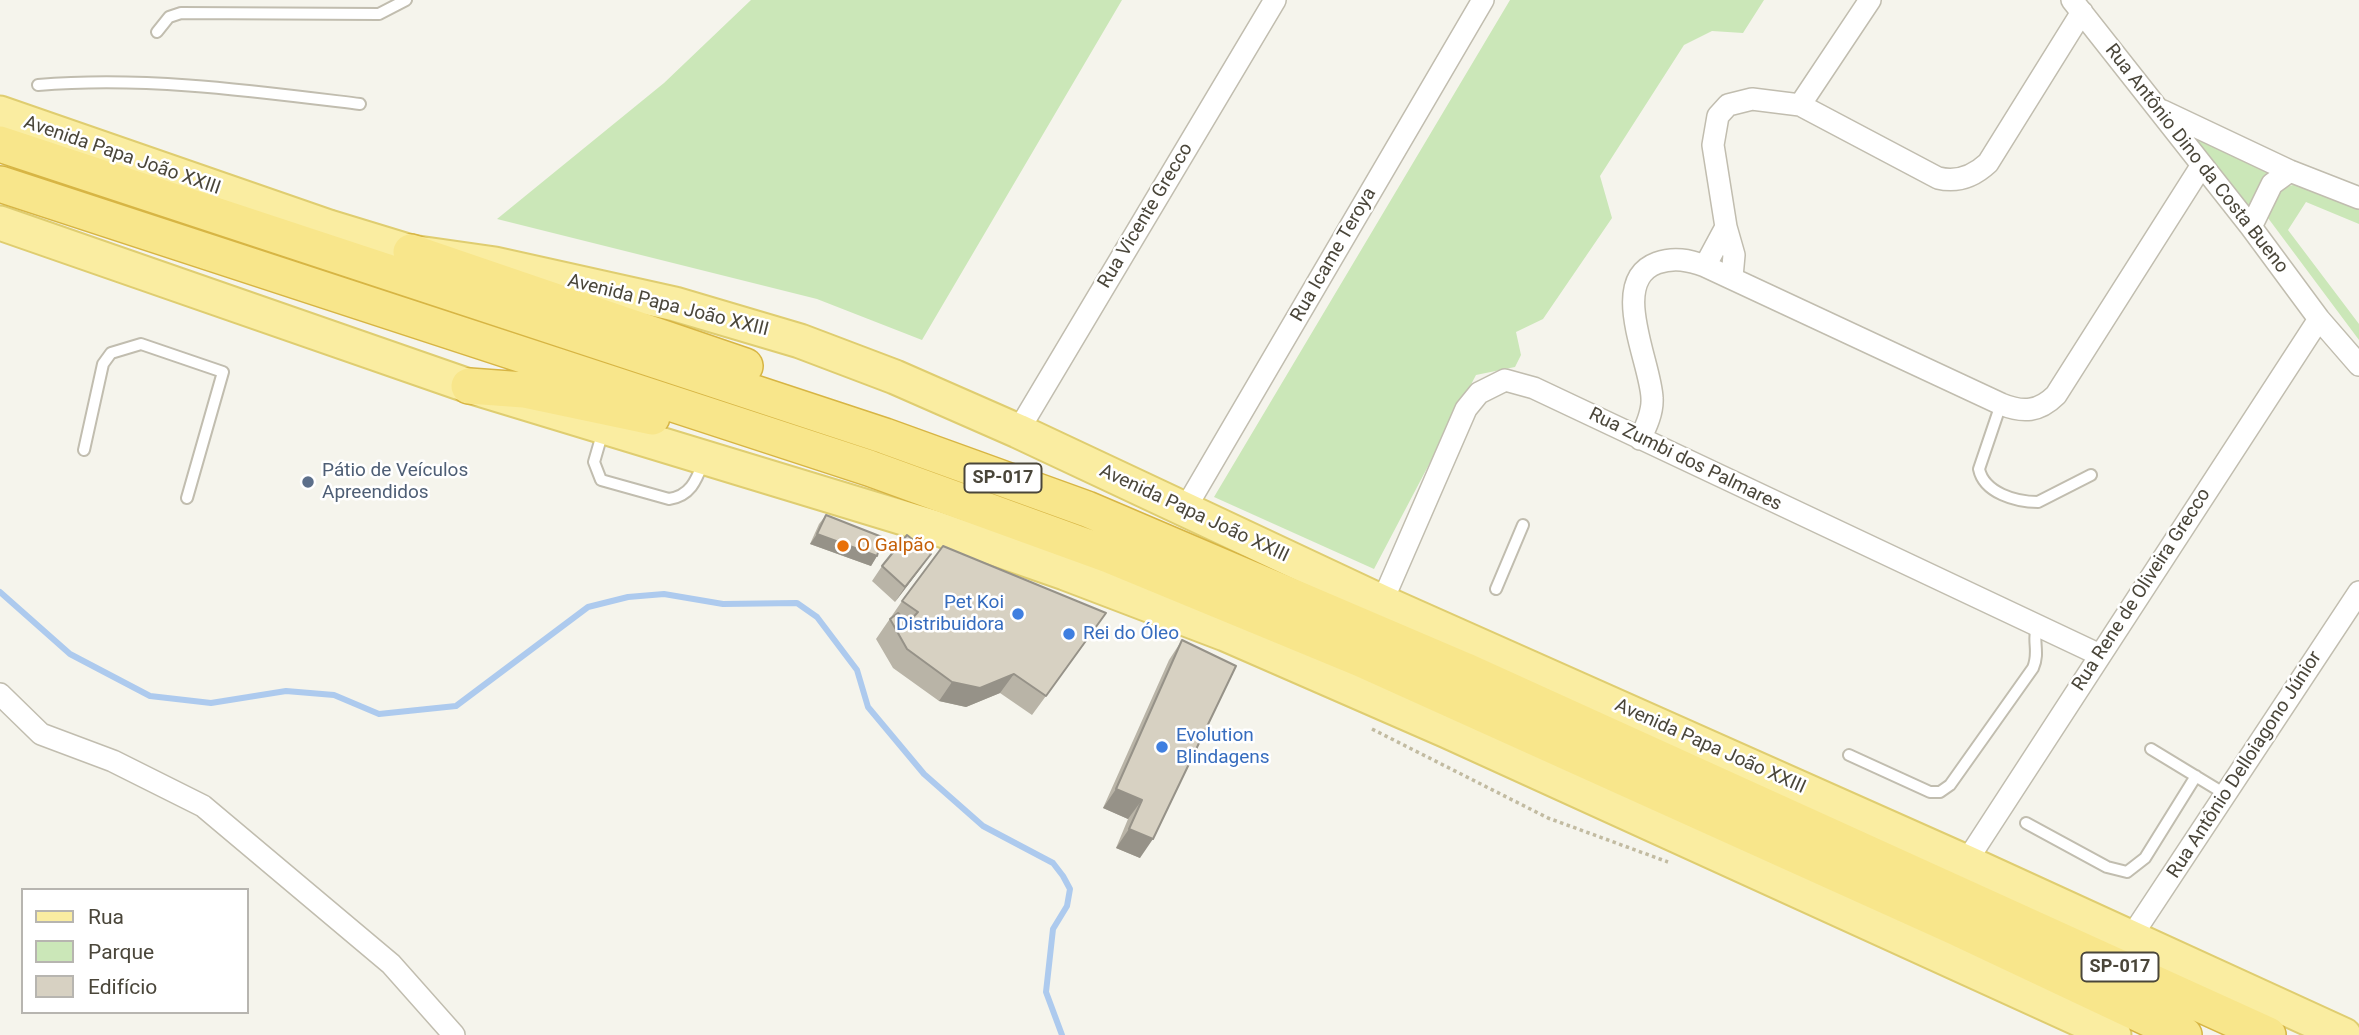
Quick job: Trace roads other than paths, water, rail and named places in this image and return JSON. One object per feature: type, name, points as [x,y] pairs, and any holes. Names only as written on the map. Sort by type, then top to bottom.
[{"type":"highway","name":"Avenida Papa João XXIII","points":[[0,144],[885,436],[1087,509],[1280,589],[1963,913],[2184,1035]]},
{"type":"highway","name":"Avenida Papa João XXIII","points":[[0,184],[869,468],[1109,555],[1250,611],[1963,913],[2268,1035]]},
{"type":"highway","points":[[411,251],[787,380],[833,400],[885,436]]},
{"type":"highway","points":[[469,386],[524,390],[616,409],[791,454],[869,468]]},
{"type":"main road","name":"Avenida Papa João XXIII","points":[[0,113],[329,227],[411,251],[495,264],[734,321],[800,341],[895,377],[1018,431],[1382,602],[1966,862],[2344,1035]]},
{"type":"main road","points":[[0,223],[469,386],[704,460],[933,527],[1065,573],[1225,634],[1447,731],[2113,1035]]},
{"type":"street","name":"Rua Vicente Grecco","points":[[1018,431],[1275,0]]},
{"type":"street","name":"Rua Icame Teroya","points":[[1185,509],[1483,0]]},
{"type":"street","points":[[1800,105],[1870,0]]},
{"type":"street","points":[[1732,277],[1734,255],[1726,227],[1713,145],[1718,116],[1728,105],[1739,101],[1800,105],[1938,178],[1955,180],[1968,177],[1988,163],[2077,6]]},
{"type":"street","name":"Rua Antônio Dino da Costa Bueno","points":[[2077,6],[2251,227],[2319,319],[2359,365]]},
{"type":"street","points":[[2158,108],[2290,172],[2359,198]]},
{"type":"street","points":[[1640,439],[1653,401],[1634,310],[1637,282],[1645,271],[1667,260],[1705,266],[1732,277],[2001,404],[2031,411],[2047,404],[2056,395],[2202,165]]},
{"type":"street","points":[[2251,227],[2273,184],[2290,172]]},
{"type":"street","points":[[1705,266],[1726,227]]},
{"type":"street","name":"Rua Rene de Oliveira Grecco","points":[[1966,862],[2319,319]]},
{"type":"street","name":"Rua Zumbi dos Palmares","points":[[1382,602],[1466,409],[1486,388],[1505,380],[1640,439],[2100,655]]},
{"type":"street","name":"Rua Antônio Delloiagono Júnior","points":[[2131,937],[2359,592]]},
{"type":"street","points":[[0,694],[41,734],[113,761],[203,806],[391,964],[454,1035]]},
{"type":"street","points":[[2351,1035],[2359,1022]]},
{"type":"lane","points":[[157,32],[169,17],[181,13],[379,14],[406,0]]},
{"type":"lane","points":[[38,85],[85,82],[187,85],[360,104]]},
{"type":"lane","points":[[84,450],[103,364],[111,353],[141,344],[223,372],[187,498]]},
{"type":"lane","points":[[2001,404],[1979,469],[1986,485],[2006,495],[2038,502],[2091,475]]},
{"type":"lane","points":[[604,428],[594,462],[601,480],[669,499],[680,498],[695,481],[704,460]]},
{"type":"lane","points":[[1496,589],[1523,525]]},
{"type":"lane","points":[[1849,755],[1930,792],[1940,792],[1950,785],[2033,668],[2038,655],[2034,634],[2037,625]]},
{"type":"lane","points":[[2151,749],[2225,794]]},
{"type":"lane","points":[[2026,823],[2107,867],[2127,872],[2136,868],[2145,858],[2196,776]]},
{"type":"waterway","points":[[0,592],[70,654],[150,696],[211,703],[286,691],[334,695],[379,714],[456,706],[588,607],[628,597],[664,594],[723,604],[797,603],[817,617],[857,670],[868,707],[924,774],[983,826],[1053,863],[1063,876],[1070,889],[1067,906],[1053,929],[1046,992],[1062,1035]]},
{"type":"place","name":"Pátio de Veículos Apreendidos","points":[[308,482]]},
{"type":"place","name":"O Galpão","points":[[843,546]]},
{"type":"place","name":"Pet Koi Distribuidora","points":[[1018,614]]},
{"type":"place","name":"Rei do Óleo","points":[[1069,634]]},
{"type":"place","name":"Evolution Blindagens","points":[[1162,747]]}]
